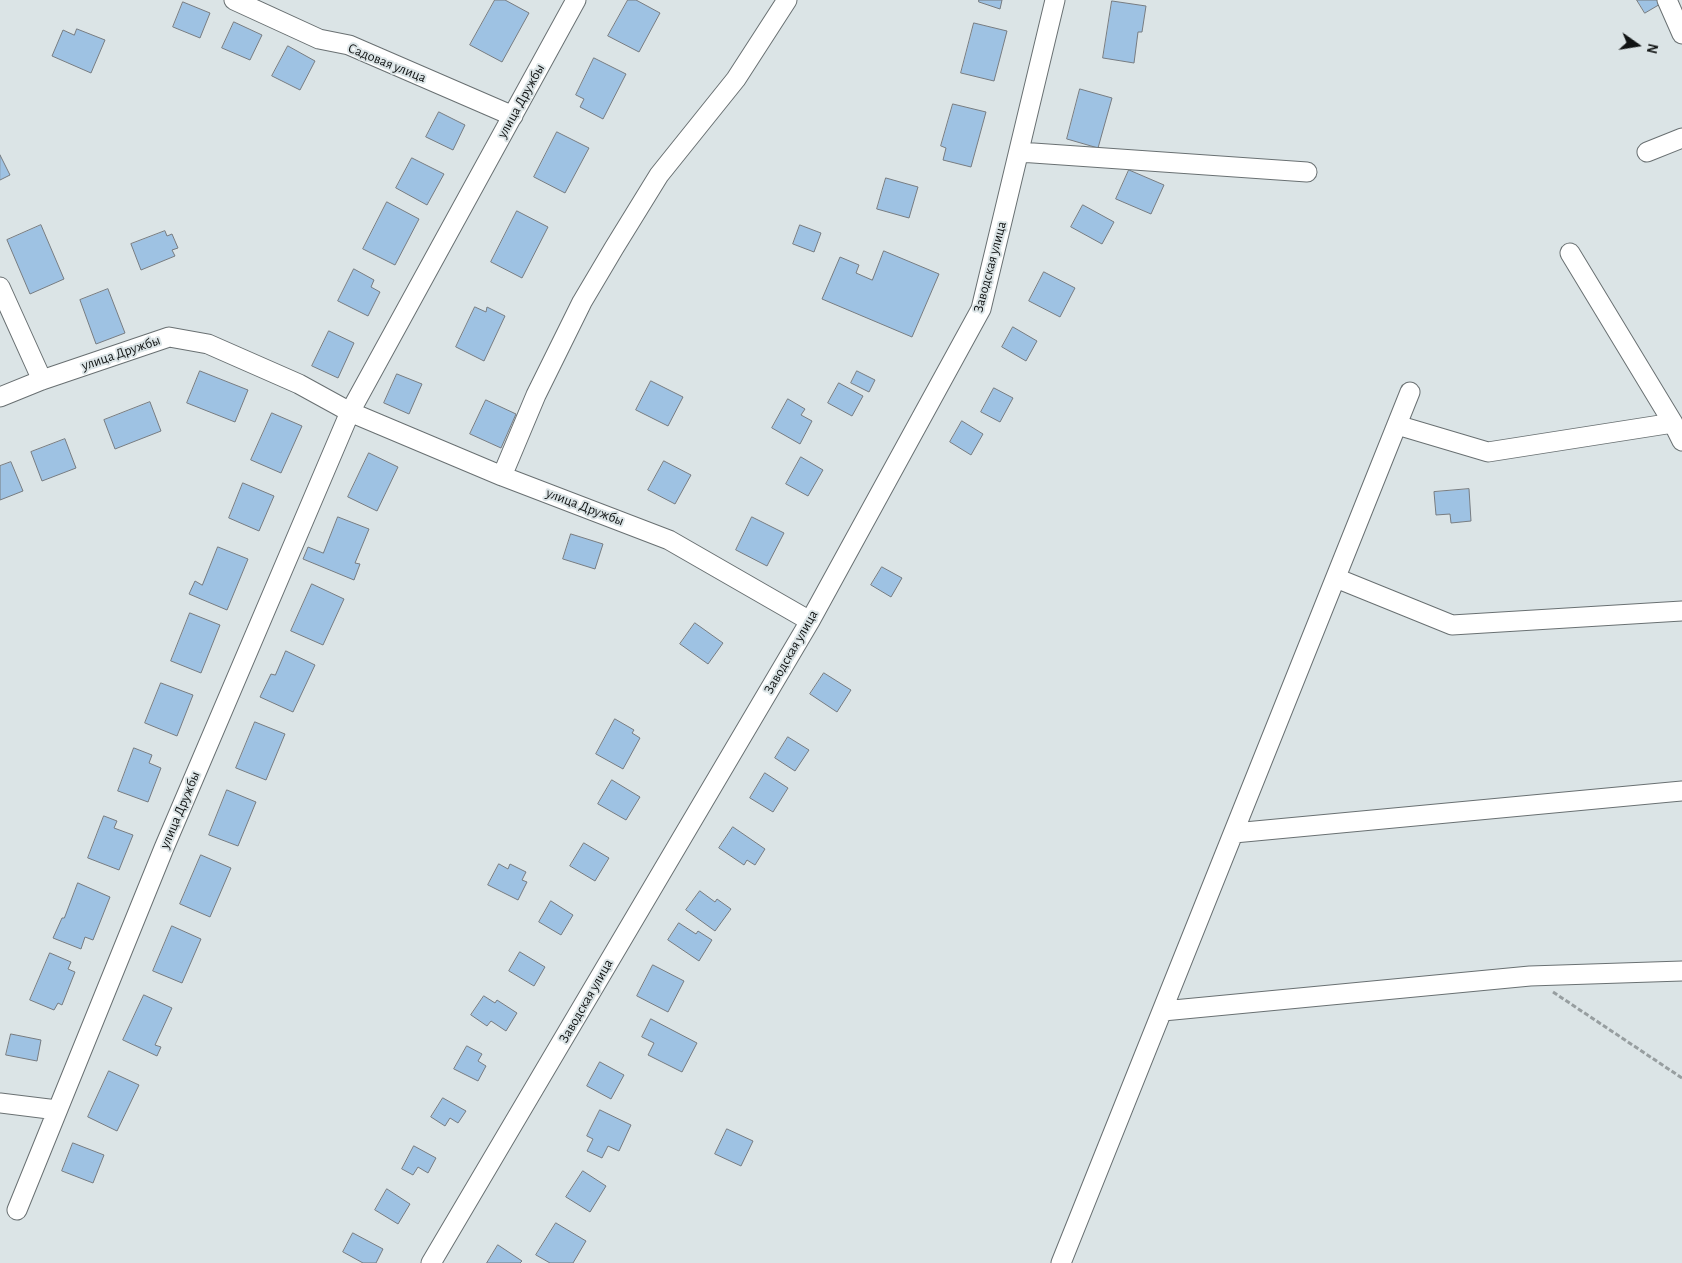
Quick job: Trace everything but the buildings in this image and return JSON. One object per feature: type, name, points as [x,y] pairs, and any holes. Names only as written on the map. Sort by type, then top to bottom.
[{"type":"street","name":"Садовая улица","points":[[234,0],[319,39],[349,46],[513,116]]},
{"type":"street","name":"улица Дружбы","points":[[17,1210],[164,848],[350,412],[576,0]]},
{"type":"street","points":[[502,476],[536,395],[582,302],[614,248],[658,175],[736,80],[787,0]]},
{"type":"street","name":"Заводская улица","points":[[431,1263],[810,622],[981,310],[1055,0]]},
{"type":"street","points":[[1666,0],[1682,34]]},
{"type":"street","points":[[1647,152],[1682,138]]},
{"type":"street","points":[[1019,152],[1307,172]]},
{"type":"street","points":[[1570,253],[1673,422],[1682,441]]},
{"type":"street","points":[[0,287],[42,380]]},
{"type":"street","name":"улица Дружбы","points":[[0,397],[42,380],[169,337],[208,344],[299,384],[350,412],[502,476],[669,540],[810,622]]},
{"type":"street","points":[[1062,1263],[1410,392]]},
{"type":"street","points":[[1397,425],[1488,452],[1673,422]]},
{"type":"street","points":[[1336,578],[1452,625],[1682,610]]},
{"type":"street","points":[[1234,833],[1682,791]]},
{"type":"street","points":[[1163,1011],[1530,976],[1682,971]]},
{"type":"street","points":[[0,1103],[57,1110]]},
{"type":"path","points":[[1530,976],[1682,1078]]}]
